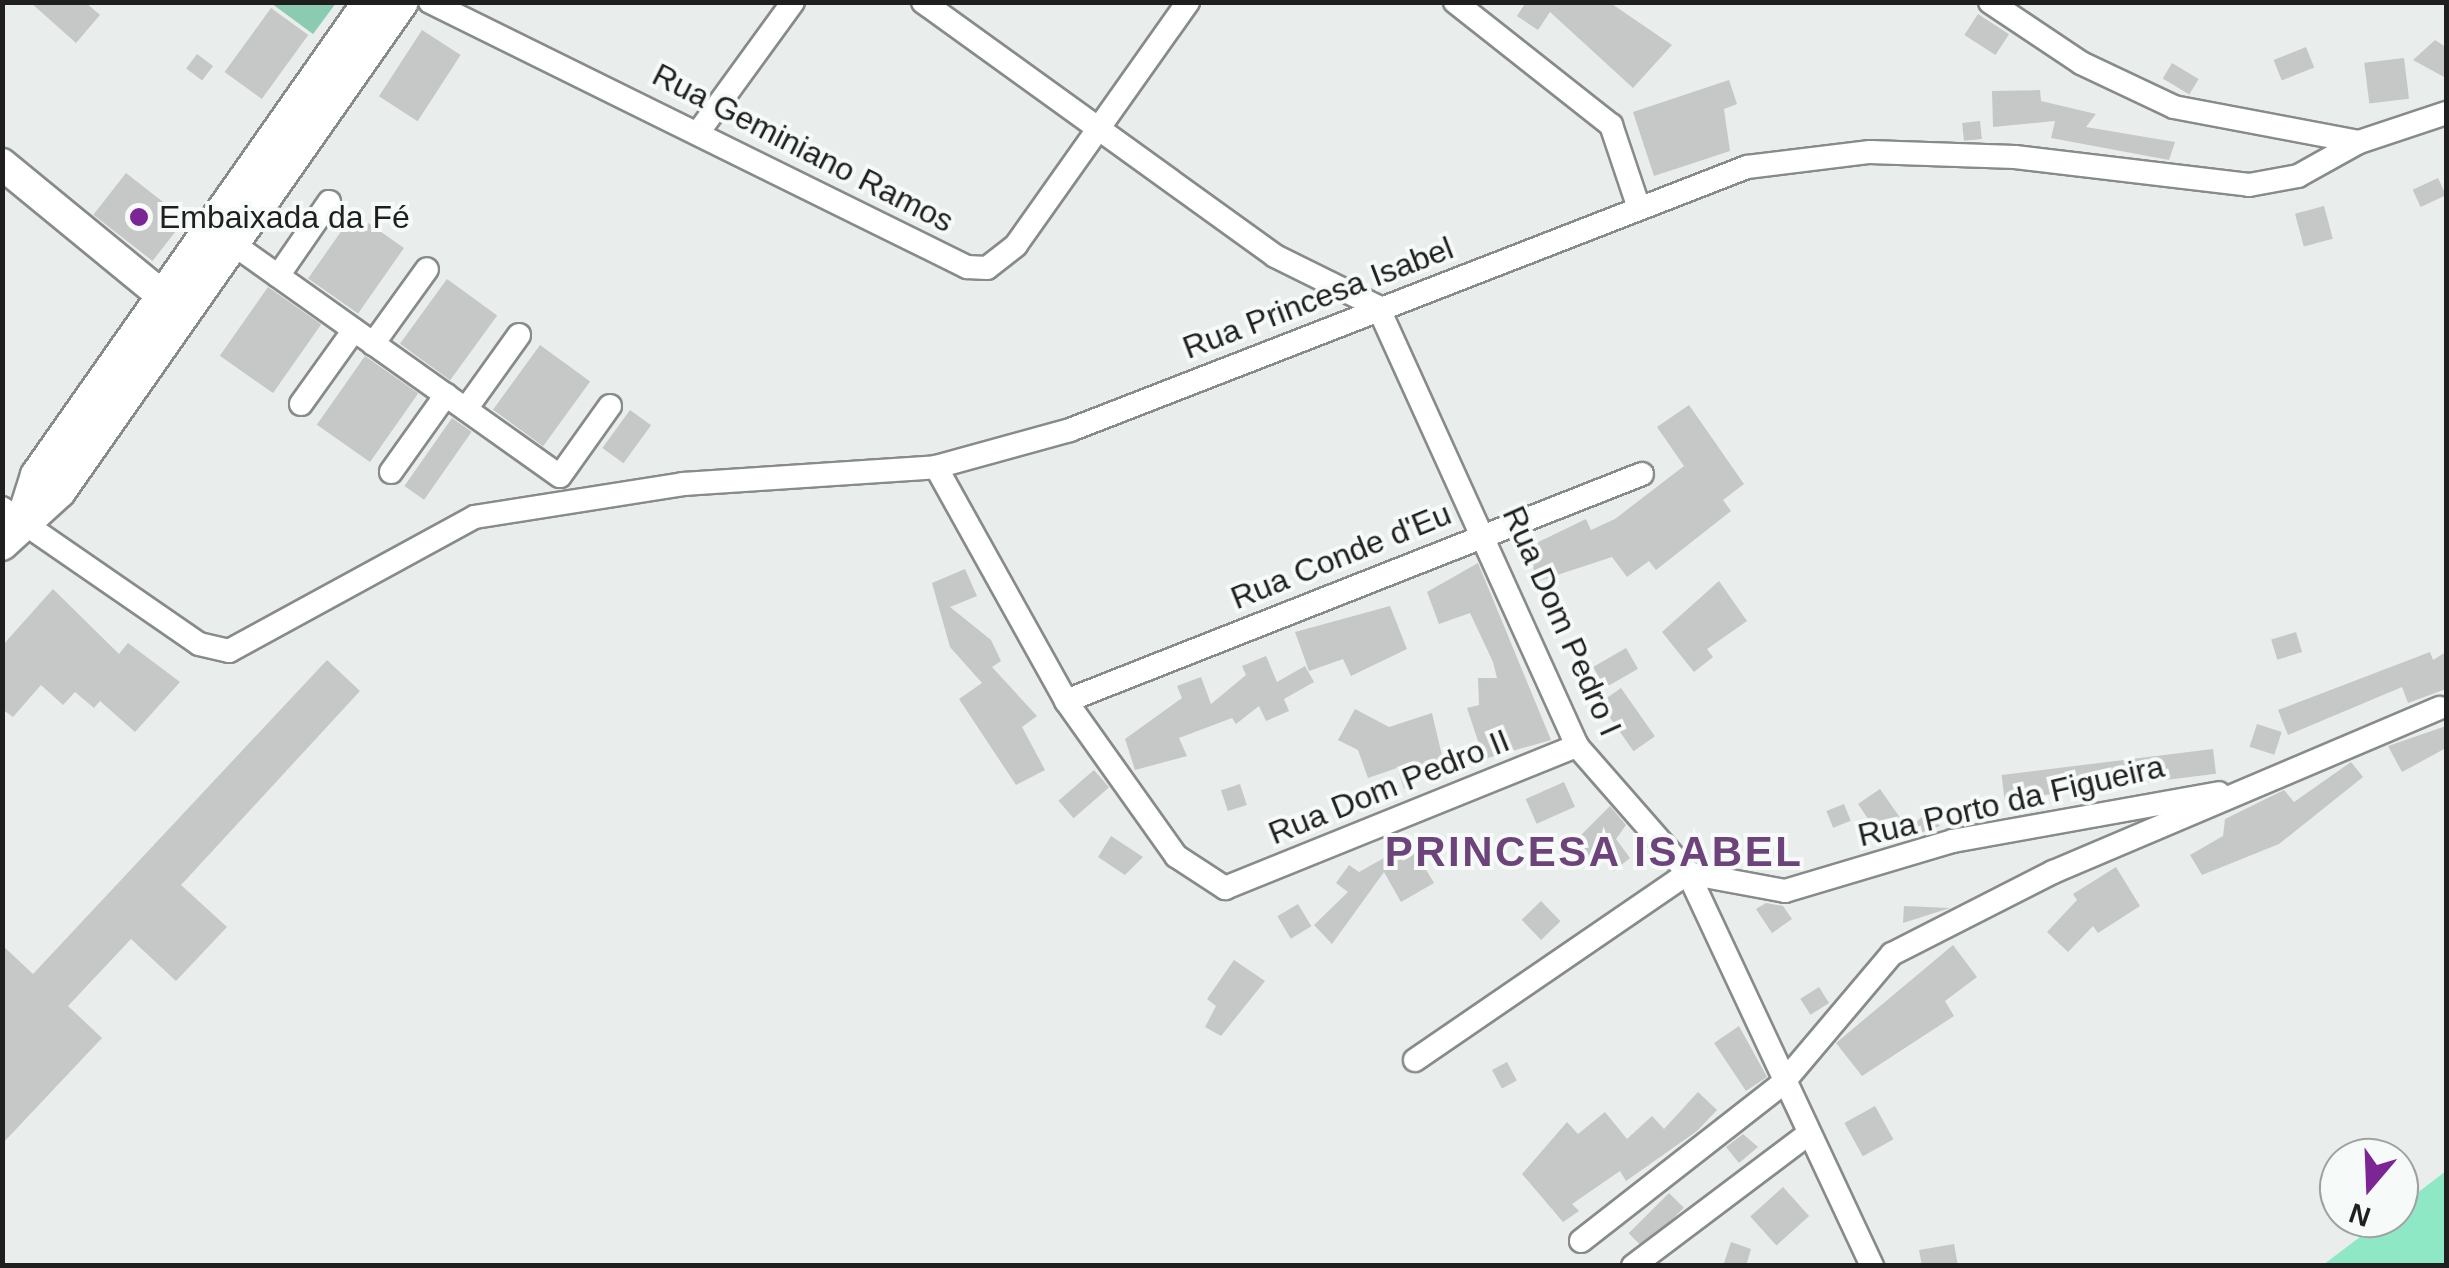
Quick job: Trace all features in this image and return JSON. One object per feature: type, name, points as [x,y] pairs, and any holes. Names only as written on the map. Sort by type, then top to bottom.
[{"type":"street","points":[[12,514],[60,492],[188,316],[236,246],[281,153],[368,2]]},
{"type":"street","points":[[2,545],[12,514],[36,476],[164,296],[403,2]]},
{"type":"street","name":"Rua Geminiano Ramos","points":[[430,2],[700,130],[967,267],[986,268],[1016,245],[1096,130]]},
{"type":"street","points":[[700,130],[793,2]]},
{"type":"street","points":[[923,2],[1275,256],[1378,307]]},
{"type":"street","points":[[1096,130],[1188,2]]},
{"type":"street","points":[[1455,2],[1611,125],[1639,208]]},
{"type":"street","points":[[1990,2],[2081,62],[2174,107],[2359,142]]},
{"type":"street","name":"Rua Princesa Isabel","points":[[12,514],[200,644],[229,652],[475,517],[683,484],[936,467],[1070,430],[1378,307],[1748,168],[1870,152],[2014,157],[2249,185],[2298,176],[2359,142],[2446,113]]},
{"type":"street","points":[[2,164],[188,316]]},
{"type":"street","points":[[278,276],[329,202]]},
{"type":"street","points":[[236,246],[560,476],[610,406]]},
{"type":"street","points":[[301,404],[426,269]]},
{"type":"street","name":"Rua Dom Pedro I","points":[[1378,307],[1487,533],[1576,746],[1688,873],[1782,1084],[1872,1266]]},
{"type":"street","points":[[391,472],[518,335]]},
{"type":"street","points":[[936,467],[1066,700]]},
{"type":"street","name":"Rua Conde d'Eu","points":[[1066,700],[1642,474]]},
{"type":"street","name":"Rua Dom Pedro II","points":[[1066,700],[1176,856],[1225,888],[1576,746]]},
{"type":"street","name":"Rua Porto da Figueira","points":[[1581,1241],[1782,1084],[1892,954],[2233,793],[2440,708]]},
{"type":"street","name":"Rua Porto da Figueira","points":[[1688,873],[1784,890],[1953,841],[2233,793]]},
{"type":"street","points":[[1414,1060],[1688,873]]},
{"type":"street","points":[[1633,1266],[1808,1134]]},
{"type":"shaded area","points":[[271,3],[336,3],[313,34]]},
{"type":"shaded area","points":[[2446,1171],[2446,1265],[2323,1265],[2359,1238],[2419,1238],[2419,1192]]},
{"type":"building","points":[[30,2],[85,2],[100,15],[76,43]]},
{"type":"building","points":[[1526,2],[1609,2],[1672,45],[1633,88],[1550,12],[1538,30],[1517,16]]},
{"type":"building","points":[[271,8],[308,35],[262,99],[225,72]]},
{"type":"building","points":[[1978,14],[2009,34],[1995,55],[1964,35]]},
{"type":"building","points":[[422,30],[461,55],[418,121],[379,96]]},
{"type":"building","points":[[2435,40],[2446,47],[2446,78],[2413,60]]},
{"type":"building","points":[[2306,47],[2314,67],[2282,81],[2274,60]]},
{"type":"building","points":[[197,54],[213,66],[202,80],[186,68]]},
{"type":"building","points":[[2404,58],[2409,99],[2369,104],[2364,63]]},
{"type":"building","points":[[2172,63],[2199,79],[2189,94],[2163,78]]},
{"type":"building","points":[[1729,80],[1737,104],[1724,109],[1730,151],[1654,176],[1633,112]]},
{"type":"building","points":[[2040,90],[2041,101],[2096,114],[2086,127],[2175,142],[2169,160],[2051,138],[2055,121],[1993,127],[1992,91]]},
{"type":"building","points":[[1980,121],[1982,139],[1964,141],[1962,123]]},
{"type":"building","name":"Embaixada da Fé","points":[[126,173],[185,219],[152,261],[93,215]]},
{"type":"building","points":[[2438,178],[2446,195],[2421,207],[2413,190]]},
{"type":"building","points":[[2324,206],[2333,239],[2304,247],[2295,214]]},
{"type":"building","points":[[354,213],[404,248],[358,314],[308,279]]},
{"type":"building","points":[[447,279],[497,315],[450,380],[400,344]]},
{"type":"building","points":[[268,287],[321,324],[273,393],[220,356]]},
{"type":"building","points":[[540,345],[590,381],[543,446],[493,410]]},
{"type":"building","points":[[365,356],[418,393],[370,462],[317,425]]},
{"type":"building","points":[[1689,405],[1744,484],[1723,500],[1731,511],[1656,570],[1649,561],[1627,577],[1612,557],[1539,581],[1524,549],[1586,519],[1591,530],[1615,519],[1684,466],[1657,427]]},
{"type":"building","points":[[630,410],[651,425],[623,463],[602,448]]},
{"type":"building","points":[[452,418],[472,432],[424,500],[404,486]]},
{"type":"building","points":[[1478,563],[1551,740],[1484,759],[1467,708],[1479,705],[1478,678],[1497,678],[1493,662],[1470,613],[1439,624],[1427,592]]},
{"type":"building","points":[[965,569],[977,596],[950,607],[991,640],[1001,661],[992,667],[1037,716],[1022,727],[1045,770],[1016,785],[959,699],[982,683],[950,647],[932,583]]},
{"type":"building","points":[[1719,581],[1747,621],[1707,649],[1713,657],[1694,672],[1662,632]]},
{"type":"building","points":[[53,589],[119,654],[128,643],[180,682],[135,732],[100,701],[94,708],[75,692],[63,705],[41,685],[13,717],[2,709],[2,646]]},
{"type":"building","points":[[1390,606],[1407,649],[1351,676],[1343,659],[1309,671],[1295,632]]},
{"type":"building","points":[[2296,632],[2302,652],[2277,660],[2271,640]]},
{"type":"building","points":[[1626,648],[1638,669],[1605,688],[1593,667]]},
{"type":"building","points":[[2430,652],[2433,660],[2446,652],[2446,689],[2408,703],[2402,687],[2288,735],[2278,710]]},
{"type":"building","points":[[1266,656],[1277,682],[1305,666],[1314,682],[1284,699],[1289,711],[1266,721],[1259,706],[1236,724],[1232,718],[1179,738],[1187,756],[1135,770],[1125,739],[1182,698],[1177,686],[1201,677],[1211,704],[1246,675],[1242,666]]},
{"type":"building","points":[[327,660],[360,691],[181,885],[227,927],[176,981],[131,939],[68,1006],[102,1038],[2,1144],[2,945],[33,974]]},
{"type":"building","points":[[1621,688],[1655,736],[1634,751],[1600,703]]},
{"type":"building","points":[[1355,709],[1389,727],[1432,713],[1443,760],[1404,789],[1397,768],[1368,778],[1358,750],[1338,740]]},
{"type":"building","points":[[2257,724],[2282,732],[2274,755],[2250,747]]},
{"type":"building","points":[[2446,726],[2446,748],[2402,772],[2388,746]]},
{"type":"building","points":[[2213,749],[2216,774],[2005,800],[2002,775]]},
{"type":"building","points":[[2351,762],[2363,777],[2279,844],[2202,875],[2190,855],[2223,836],[2225,819],[2284,790],[2294,802]]},
{"type":"building","points":[[1094,770],[1109,787],[1074,818],[1059,801]]},
{"type":"building","points":[[1564,782],[1575,807],[1537,824],[1526,799]]},
{"type":"building","points":[[1240,784],[1247,805],[1228,811],[1221,790]]},
{"type":"building","points":[[1880,789],[1908,829],[1929,811],[1940,826],[1892,843],[1879,835],[1858,804]]},
{"type":"building","points":[[1844,804],[1851,821],[1833,828],[1826,811]]},
{"type":"building","points":[[1610,806],[1626,825],[1616,839],[1630,858],[1614,871],[1601,854],[1590,865],[1571,845]]},
{"type":"building","points":[[1111,836],[1143,857],[1125,875],[1098,857]]},
{"type":"building","points":[[1400,849],[1403,861],[1416,853],[1434,883],[1401,902],[1384,872],[1332,944],[1314,925],[1348,892],[1336,883],[1349,865],[1359,872]]},
{"type":"building","points":[[2116,867],[2140,906],[2098,933],[2093,926],[2068,952],[2047,932],[2077,900],[2073,894]]},
{"type":"building","points":[[1541,901],[1560,921],[1541,940],[1522,920]]},
{"type":"building","points":[[1766,903],[1783,906],[1792,919],[1772,933],[1756,909]]},
{"type":"building","points":[[1298,904],[1311,926],[1291,939],[1277,916]]},
{"type":"building","points":[[1904,906],[1950,908],[1903,923]]},
{"type":"building","points":[[1953,945],[1977,977],[1945,1001],[1954,1016],[1862,1076],[1836,1043]]},
{"type":"building","points":[[1234,960],[1265,981],[1221,1036],[1205,1027],[1216,1006],[1207,999]]},
{"type":"building","points":[[1819,987],[1829,1003],[1810,1015],[1800,999]]},
{"type":"building","points":[[1739,1026],[1767,1077],[1746,1091],[1714,1043]]},
{"type":"building","points":[[1507,1062],[1517,1081],[1502,1089],[1492,1070]]},
{"type":"building","points":[[1698,1092],[1717,1110],[1697,1131],[1626,1181],[1620,1171],[1572,1204],[1579,1211],[1563,1222],[1522,1174],[1567,1122],[1578,1134],[1605,1112],[1627,1139],[1652,1116],[1664,1129]]},
{"type":"building","points":[[1875,1106],[1893,1139],[1863,1156],[1844,1123]]},
{"type":"building","points":[[1743,1134],[1758,1147],[1739,1163],[1726,1147]]},
{"type":"building","points":[[1783,1187],[1809,1216],[1776,1245],[1750,1216]]},
{"type":"building","points":[[1669,1193],[1684,1208],[1644,1248],[1629,1233]]},
{"type":"building","points":[[1731,1242],[1751,1249],[1746,1266],[1723,1266]]},
{"type":"building","points":[[1954,1244],[1958,1266],[1922,1266],[1919,1250]]},
{"type":"place","name":"Embaixada da Fé","points":[[139,217]]},
{"type":"district","name":"PRINCESA ISABEL","points":[[1594,852]]}]
